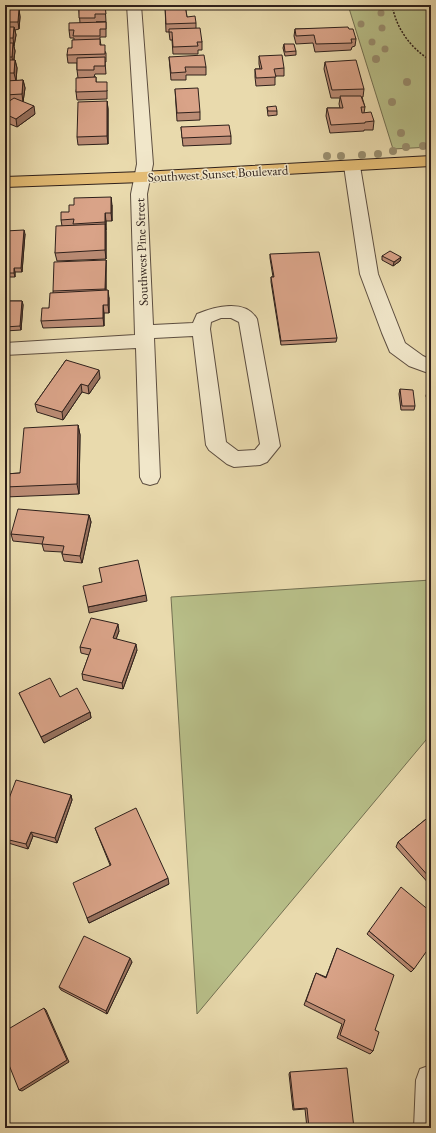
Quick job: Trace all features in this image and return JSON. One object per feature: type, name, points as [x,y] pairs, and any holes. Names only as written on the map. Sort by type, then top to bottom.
[{"type":"main road","name":"Southwest Sunset Boulevard","points":[[5,182],[142,177],[431,161]]},
{"type":"street","name":"Southwest Pine Street","points":[[134,5],[145,164],[138,194],[150,476]]},
{"type":"street","points":[[352,166],[369,274],[391,332],[397,347],[416,361],[431,367]]},
{"type":"street","points":[[227,311],[239,313],[248,319],[270,446],[260,456],[234,458],[216,445],[201,329],[203,318],[215,313],[227,311]]},
{"type":"street","points":[[5,349],[145,336],[201,329]]},
{"type":"street","points":[[429,1128],[431,1080]]},
{"type":"path","points":[[392,5],[395,22],[403,36],[416,50],[431,61]]},
{"type":"green space","points":[[348,5],[431,5],[431,147],[393,149]]},
{"type":"green space","points":[[431,580],[431,734],[197,1014],[171,597]]},
{"type":"building","points":[[5,5],[16,5],[15,7],[5,8]]},
{"type":"building","points":[[105,5],[106,14],[95,14],[95,18],[79,18],[79,8]]},
{"type":"building","points":[[185,5],[187,17],[195,16],[196,23],[166,24],[165,6]]},
{"type":"building","points":[[19,9],[18,22],[5,22],[5,10]]},
{"type":"building","points":[[106,22],[106,29],[100,29],[100,36],[73,36],[74,30],[69,30],[69,23]]},
{"type":"building","points":[[5,27],[14,27],[13,38],[5,38]]},
{"type":"building","points":[[348,27],[349,29],[353,29],[356,39],[351,39],[352,43],[316,44],[314,35],[296,36],[295,29]]},
{"type":"building","points":[[200,28],[202,42],[197,42],[198,46],[173,47],[172,32],[169,32],[169,29]]},
{"type":"building","points":[[100,39],[100,45],[105,45],[105,54],[67,55],[68,48],[72,48],[72,40]]},
{"type":"building","points":[[5,43],[13,43],[12,57],[5,57]]},
{"type":"building","points":[[284,44],[294,44],[296,51],[285,52]]},
{"type":"building","points":[[204,55],[206,67],[185,67],[186,72],[171,73],[169,57]]},
{"type":"building","points":[[282,55],[284,68],[274,69],[276,77],[256,78],[255,69],[262,69],[259,56]]},
{"type":"building","points":[[105,57],[105,66],[94,66],[94,70],[77,70],[77,58]]},
{"type":"building","points":[[5,60],[15,60],[14,73],[5,73]]},
{"type":"building","points":[[356,60],[364,89],[332,90],[325,62]]},
{"type":"building","points":[[96,77],[96,82],[107,82],[107,91],[76,92],[76,78]]},
{"type":"building","points":[[23,80],[22,94],[5,95],[5,81]]},
{"type":"building","points":[[198,88],[200,112],[177,113],[175,89]]},
{"type":"building","points":[[340,96],[361,96],[365,107],[361,107],[362,113],[371,112],[374,121],[331,125],[327,108],[343,108]]},
{"type":"building","points":[[14,98],[34,106],[16,119],[5,114],[5,104]]},
{"type":"building","points":[[107,101],[107,136],[77,137],[78,102]]},
{"type":"building","points":[[276,106],[277,111],[268,111],[267,107]]},
{"type":"building","points":[[229,125],[231,136],[182,138],[181,127]]},
{"type":"building","points":[[111,197],[111,213],[105,213],[105,222],[73,224],[74,219],[61,220],[61,212],[69,212],[69,205],[74,205],[74,198]]},
{"type":"building","points":[[105,224],[105,250],[55,253],[56,226]]},
{"type":"building","points":[[24,230],[21,268],[14,268],[14,273],[5,273],[5,231]]},
{"type":"building","points":[[390,251],[401,257],[394,262],[382,256]]},
{"type":"building","points":[[319,252],[337,338],[281,341],[271,277],[274,277],[270,254]]},
{"type":"building","points":[[106,260],[105,289],[53,291],[54,262]]},
{"type":"building","points":[[108,290],[108,305],[103,305],[103,318],[41,321],[42,308],[49,308],[50,293]]},
{"type":"building","points":[[5,301],[22,301],[20,326],[5,327]]},
{"type":"building","points":[[66,360],[99,370],[88,386],[81,384],[62,412],[35,404]]},
{"type":"building","points":[[400,389],[413,390],[415,406],[402,406]]},
{"type":"building","points":[[427,392],[431,392],[431,405]]},
{"type":"building","points":[[78,425],[77,484],[5,487],[5,474],[20,473],[24,428]]},
{"type":"building","points":[[18,509],[89,515],[80,556],[62,554],[64,546],[42,544],[44,537],[11,534]]},
{"type":"building","points":[[138,560],[146,595],[88,607],[83,586],[102,582],[99,568]]},
{"type":"building","points":[[91,618],[118,624],[113,638],[136,644],[122,683],[82,674],[91,649],[80,647]]},
{"type":"building","points":[[50,678],[60,697],[77,688],[90,712],[41,737],[19,693]]},
{"type":"building","points":[[16,780],[71,795],[55,838],[31,832],[26,844],[5,839],[5,809]]},
{"type":"building","points":[[136,808],[168,878],[87,918],[73,883],[111,865],[95,828]]},
{"type":"building","points":[[431,815],[431,879],[398,842]]},
{"type":"building","points":[[401,887],[431,912],[431,945],[414,969],[369,931]]},
{"type":"building","points":[[84,936],[130,958],[106,1011],[59,987]]},
{"type":"building","points":[[337,948],[394,975],[375,1030],[379,1032],[373,1051],[340,1035],[345,1020],[306,1001],[316,973],[326,978]]},
{"type":"building","points":[[44,1008],[67,1060],[19,1090],[5,1055],[5,1031]]},
{"type":"building","points":[[347,1068],[354,1128],[309,1128],[307,1108],[294,1109],[290,1072]]}]
